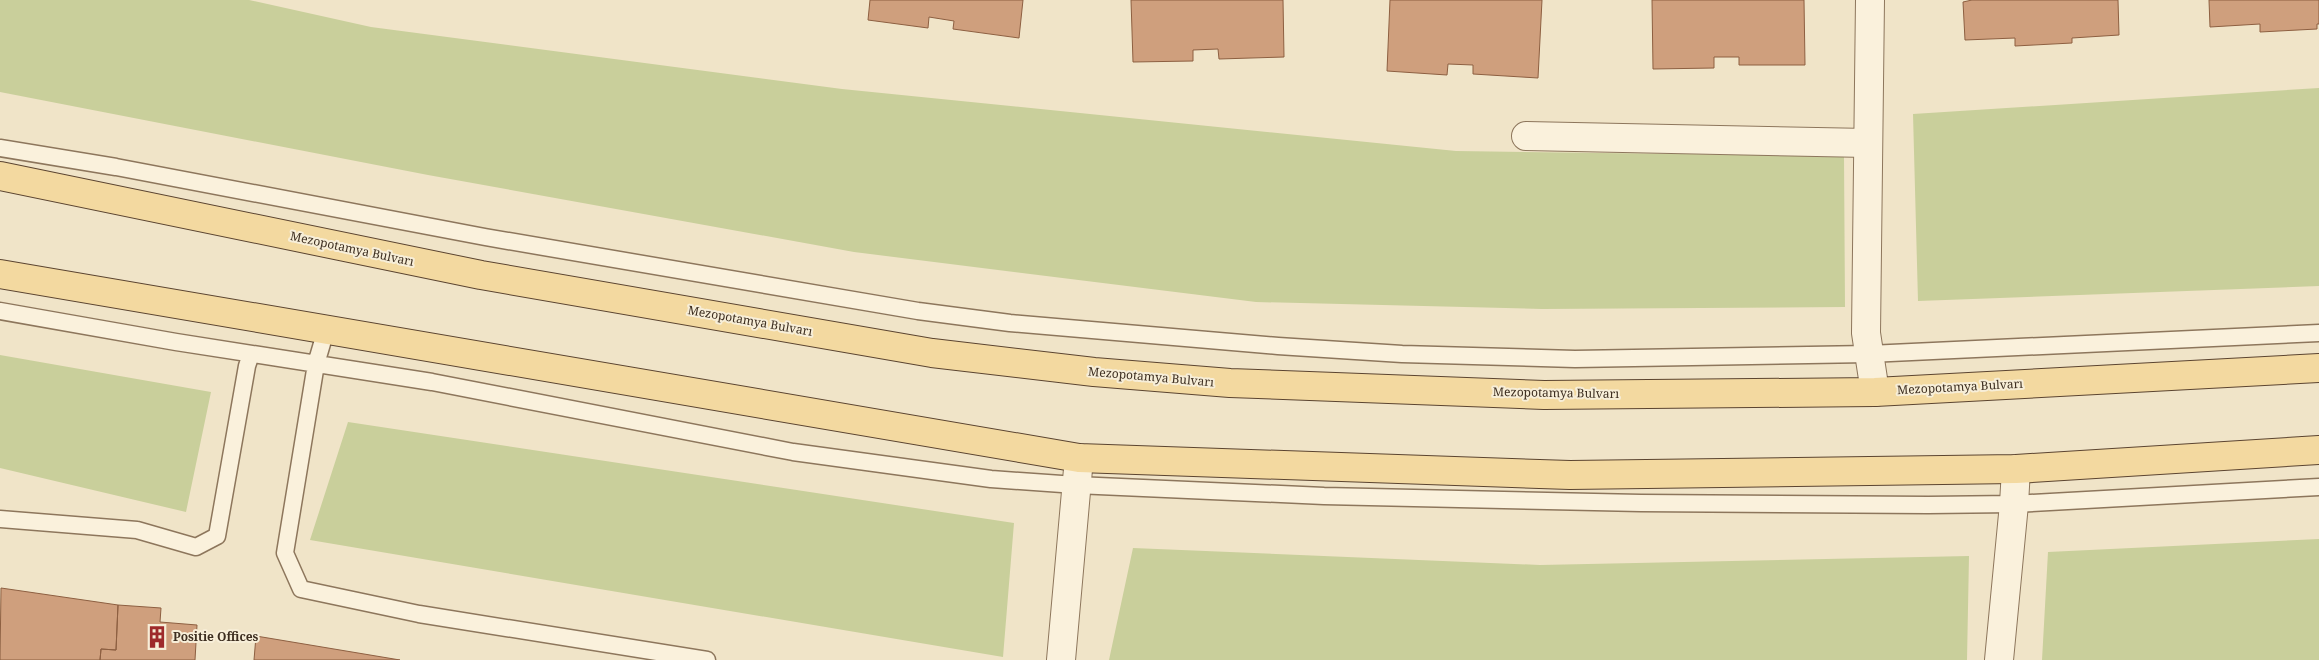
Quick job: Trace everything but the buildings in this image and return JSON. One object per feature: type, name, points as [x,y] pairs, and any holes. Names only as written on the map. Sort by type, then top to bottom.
[{"type":"main road","name":"Mezopotamya Bulvarı","points":[[0,176],[491,277],[932,352],[1094,372],[1230,383],[1544,395],[1874,392],[2319,368]]},
{"type":"main road","points":[[0,274],[1079,458],[1570,475],[2016,469],[2319,450]]},
{"type":"street","points":[[1870,0],[1866,334],[1874,392]]},
{"type":"street","points":[[1526,136],[1868,143]]},
{"type":"street","points":[[1061,660],[1079,458]]},
{"type":"street","points":[[1999,660],[2016,469]]},
{"type":"lane","points":[[0,148],[116,167],[485,237],[918,311],[1010,323],[1278,346],[1402,354],[1575,359],[1869,354],[2319,333]]},
{"type":"lane","points":[[0,311],[251,354],[432,382],[793,452],[991,479],[1076,485],[1334,497],[1651,503],[2014,504],[2319,487]]},
{"type":"lane","points":[[326,330],[316,364],[285,553],[301,588],[419,614],[707,660]]},
{"type":"lane","points":[[0,519],[137,530],[196,547],[217,536],[233,440],[251,354]]},
{"type":"green space","points":[[0,0],[249,0],[371,27],[842,89],[1456,151],[1844,156],[1845,307],[1542,309],[1256,302],[854,252],[428,175],[0,92]]},
{"type":"green space","points":[[2319,88],[2319,286],[1918,301],[1913,114]]},
{"type":"green space","points":[[0,355],[211,392],[186,512],[0,468]]},
{"type":"green space","points":[[348,422],[1014,523],[1003,657],[310,540]]},
{"type":"green space","points":[[2319,539],[2319,660],[2042,660],[2048,552]]},
{"type":"green space","points":[[1133,548],[1540,565],[1969,556],[1967,660],[1109,660]]},
{"type":"place","name":"Positie Offices","points":[[157,637]]}]
